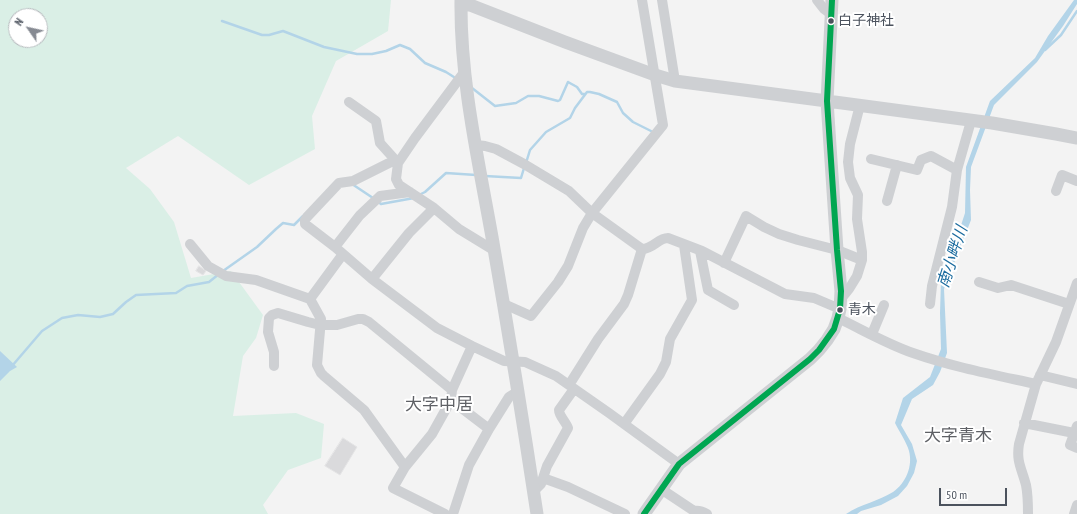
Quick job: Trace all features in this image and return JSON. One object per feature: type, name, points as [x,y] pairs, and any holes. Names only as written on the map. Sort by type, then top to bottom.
[{"type":"street","points":[[504,304],[531,316],[558,282],[568,266],[583,228],[592,213],[663,125],[642,0]]},
{"type":"street","points":[[662,0],[675,81]]},
{"type":"street","points":[[817,0],[824,9],[831,14]]},
{"type":"street","points":[[832,0],[827,100],[840,309]]},
{"type":"street","points":[[537,514],[465,71],[463,50],[467,2],[655,75],[675,81],[827,100],[1077,138]]},
{"type":"street","points":[[465,71],[397,161],[353,181],[339,183],[307,217],[305,224],[339,250],[372,279],[437,328],[504,361],[524,362],[556,376],[679,464]]},
{"type":"street","points":[[349,102],[376,121],[380,143],[397,161],[396,179],[399,185],[434,208],[459,229],[494,252]]},
{"type":"street","points":[[644,514],[679,464],[810,359],[827,340],[834,329],[840,309],[857,276],[862,260],[857,219],[858,195],[850,178],[848,162],[850,144],[860,105]]},
{"type":"street","points":[[930,304],[932,286],[952,207],[957,170],[973,121]]},
{"type":"street","points":[[476,145],[496,149],[568,191],[592,213],[642,249],[647,249],[663,238],[668,238],[700,251],[785,294],[814,298],[840,309],[872,334],[900,348],[947,364],[1038,380],[1077,384]]},
{"type":"street","points":[[871,159],[918,170],[922,160],[931,156],[957,170]]},
{"type":"street","points":[[887,201],[897,165]]},
{"type":"street","points":[[1056,191],[1062,175],[1077,181]]},
{"type":"street","points":[[310,299],[360,215],[380,196],[410,192]]},
{"type":"street","points":[[372,279],[409,233],[434,208]]},
{"type":"street","points":[[724,263],[746,216],[778,234],[837,250],[862,260]]},
{"type":"street","points":[[190,244],[208,266],[226,276],[256,280],[310,299],[321,319],[317,365],[321,373],[364,410],[405,467]]},
{"type":"street","points":[[624,424],[660,374],[666,362],[670,339],[692,300],[684,245]]},
{"type":"street","points":[[534,491],[541,484],[548,466],[568,428],[567,424],[559,413],[559,410],[598,339],[624,304],[642,249]]},
{"type":"street","points":[[700,251],[708,290],[734,305]]},
{"type":"street","points":[[979,282],[998,288],[1011,285],[1069,304]]},
{"type":"street","points":[[1028,514],[1029,501],[1018,462],[1018,453],[1024,423],[1038,380],[1056,342],[1077,283]]},
{"type":"street","points":[[872,334],[884,305]]},
{"type":"street","points":[[274,366],[274,352],[268,332],[269,318],[272,315],[278,313],[320,325],[337,326],[352,320],[364,319],[489,429]]},
{"type":"street","points":[[445,514],[393,488],[405,467],[432,434],[452,395],[472,346]]},
{"type":"street","points":[[453,514],[469,465],[509,397],[517,392]]},
{"type":"street","points":[[1024,423],[1075,430],[1070,445],[1077,448]]},
{"type":"street","points":[[543,478],[568,487],[625,514]]},
{"type":"street","points":[[661,489],[693,513],[698,510],[707,514]]},
{"type":"street","points":[[1074,514],[1077,505]]},
{"type":"green space","points":[[0,0],[391,0],[388,31],[336,61],[312,116],[315,149],[249,185],[178,136],[126,168],[150,189],[174,222],[191,278],[231,271],[263,315],[256,338],[243,356],[233,416],[296,413],[324,424],[321,458],[288,470],[263,505],[268,514],[0,514]]},
{"type":"water","points":[[1074,0],[1077,0],[1077,4],[1037,62],[994,105],[971,167],[971,220],[944,289],[947,353],[940,372],[933,385],[912,399],[901,425],[912,444],[917,461],[914,473],[907,486],[898,496],[881,505],[861,511],[857,514],[846,514],[893,492],[905,479],[910,462],[909,451],[895,423],[903,398],[930,377],[941,349],[941,280],[949,262],[965,213],[966,167],[990,101],[1035,58],[1048,36]]},
{"type":"water","points":[[0,351],[17,367],[10,371],[0,381]]},
{"type":"building","points":[[199,266],[206,271],[203,275],[196,271]]},
{"type":"building","points":[[343,438],[357,447],[340,475],[325,466]]},
{"type":"waterway","name":"南小畔川","points":[[1045,50],[1061,35],[1077,11]]},
{"type":"waterway","points":[[222,21],[262,35],[269,35],[283,31],[324,47],[357,54],[372,54],[386,51],[400,45],[410,49],[425,63],[446,72],[457,79]]},
{"type":"waterway","points":[[472,88],[495,106],[516,103],[528,96],[539,96],[558,101],[560,100],[568,82],[577,87],[582,94],[585,94]]},
{"type":"waterway","points":[[526,163],[530,150],[546,132],[570,118],[575,108],[587,92],[599,94],[617,102],[623,113],[633,122],[651,131]]},
{"type":"waterway","points":[[485,176],[521,178],[524,168]]},
{"type":"waterway","points":[[419,195],[425,192],[446,173],[476,175]]},
{"type":"waterway","points":[[352,184],[373,198]]},
{"type":"waterway","points":[[377,201],[381,204],[414,198]]},
{"type":"waterway","points":[[223,271],[257,247],[283,223],[294,225],[303,216]]},
{"type":"waterway","points":[[12,366],[42,331],[62,318],[78,315],[100,317],[113,314],[136,295],[176,293],[187,286],[209,282],[219,274]]},
{"type":"transit line","points":[[644,514],[679,464],[810,359],[819,350],[834,329],[840,309],[841,291],[827,101],[832,0]]},
{"type":"place","name":"白子神社","points":[[831,21]]},
{"type":"place","name":"青木","points":[[840,310]]},
{"type":"district","name":"大字中居","points":[[439,405]]},
{"type":"district","name":"大字青木","points":[[958,436]]}]
